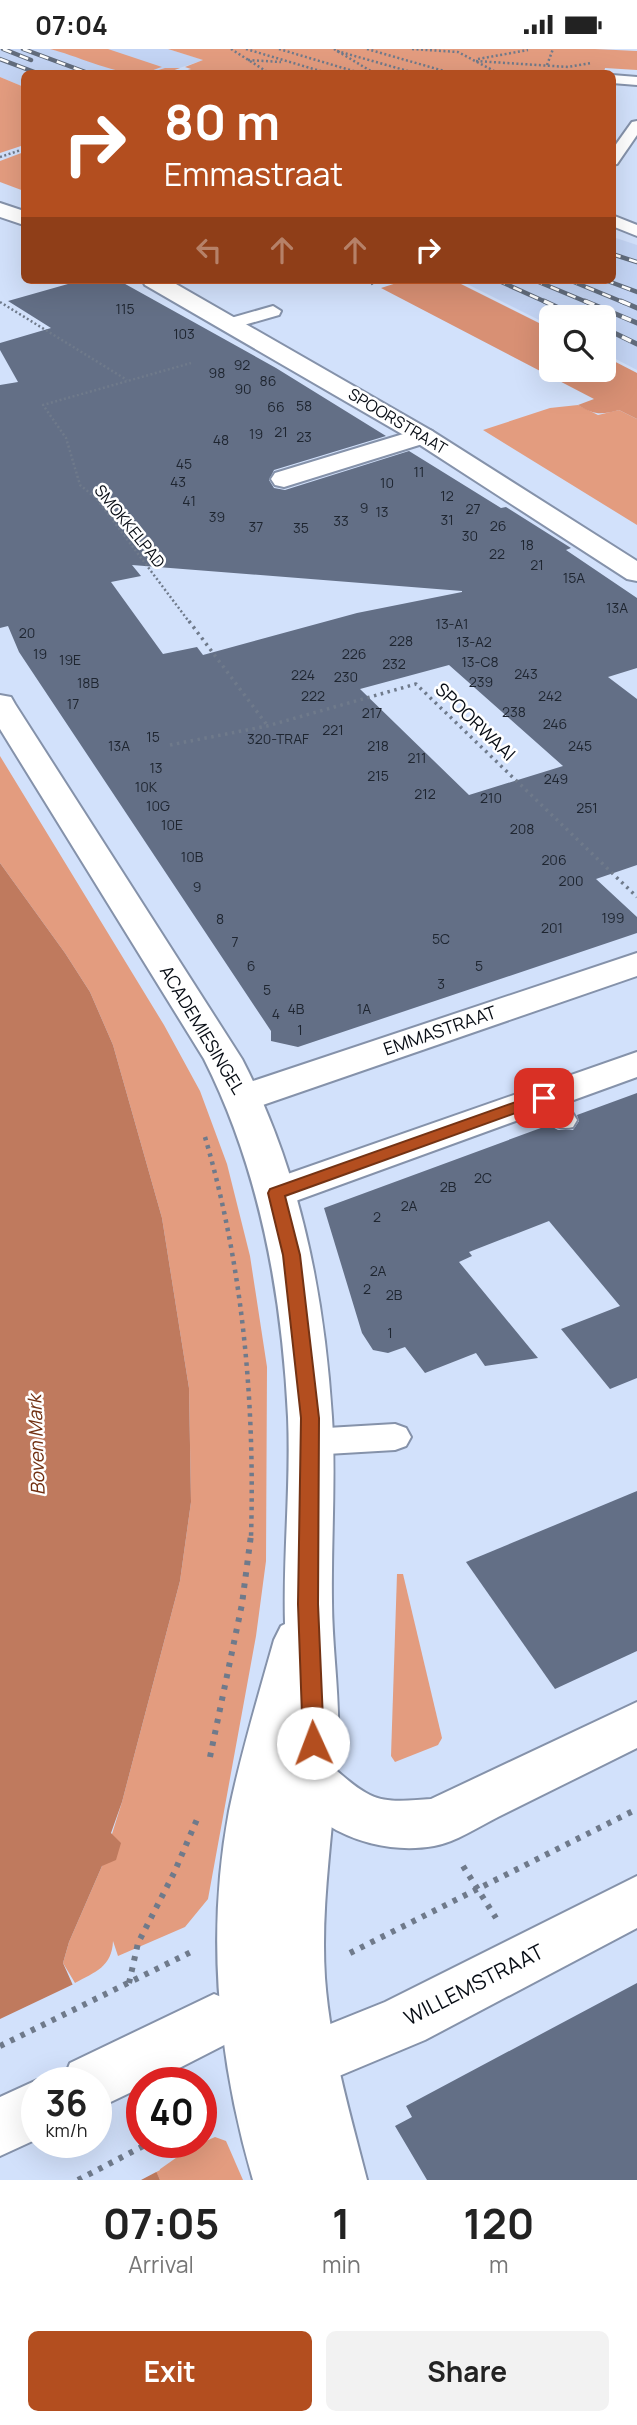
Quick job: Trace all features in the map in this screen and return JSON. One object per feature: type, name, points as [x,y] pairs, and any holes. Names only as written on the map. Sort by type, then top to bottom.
[{"type":"street","points":[[0,209],[21,218]]},
{"type":"street","name":"SPOORSTRAAT","points":[[160,284],[423,436],[637,573]]},
{"type":"street","points":[[284,479],[423,436]]},
{"type":"street","name":"ACADEMIESINGEL","points":[[0,705],[223,1059],[243,1098],[276,1193],[292,1255],[310,1418],[308,1604],[313,1743],[297,1901],[320,1968],[308,2061],[338,2180]]},
{"type":"street","name":"EMMASTRAAT","points":[[243,1098],[637,964]]},
{"type":"street","points":[[276,1193],[553,1109],[637,1064]]},
{"type":"street","name":"ACADEMIESINGEL","points":[[282,2180],[268,2140],[258,2087],[231,2012],[251,1835],[272,1737],[308,1604]]},
{"type":"street","points":[[310,1777],[341,1808],[358,1816],[375,1822],[401,1825],[436,1822],[637,1724]]},
{"type":"street","name":"WILLEMSTRAAT","points":[[308,2061],[405,2021],[637,1901]]},
{"type":"street","points":[[112,2072],[231,2012]]},
{"type":"street","points":[[0,2127],[21,2117]]},
{"type":"lane","points":[[616,79],[637,81]]},
{"type":"lane","points":[[616,155],[637,125]]},
{"type":"lane","points":[[616,223],[637,231]]},
{"type":"lane","points":[[230,324],[273,311]]},
{"type":"lane","points":[[310,1442],[395,1437]]},
{"type":"path","points":[[231,49],[264,70]]},
{"type":"path","points":[[246,49],[317,70]]},
{"type":"path","points":[[279,49],[350,70]]},
{"type":"path","points":[[367,49],[439,70]]},
{"type":"path","points":[[412,49],[458,52],[492,70]]},
{"type":"path","points":[[547,65],[553,49]]},
{"type":"path","points":[[335,50],[369,70]]},
{"type":"path","points":[[335,50],[405,70]]},
{"type":"path","points":[[475,61],[528,50]]},
{"type":"path","points":[[247,60],[289,62]]},
{"type":"path","points":[[475,61],[568,67],[593,62]]},
{"type":"path","points":[[423,66],[430,70]]},
{"type":"path","points":[[0,157],[21,150]]},
{"type":"path","points":[[0,302],[128,381]]},
{"type":"path","name":"SMOKKELPAD","points":[[191,363],[43,405],[66,438],[80,485],[96,498],[267,726]]},
{"type":"path","name":"SPOORWAAI","points":[[170,745],[267,726],[416,684],[637,897]]},
{"type":"path","points":[[203,1132],[218,1176],[242,1320],[250,1466],[251,1550],[241,1615],[208,1768]]},
{"type":"path","points":[[129,1983],[138,1943],[174,1873],[200,1807]]},
{"type":"path","points":[[320,1968],[637,1809]]},
{"type":"path","points":[[0,2046],[198,1949]]},
{"type":"path","points":[[78,2180],[126,2155]]},
{"type":"shaded area","points":[[0,49],[50,49],[76,55],[98,49],[168,49],[204,60],[173,70],[21,70],[21,86],[0,77]]},
{"type":"shaded area","points":[[50,49],[108,49],[162,67],[153,70],[118,70]]},
{"type":"shaded area","points":[[168,49],[595,49],[637,51],[637,70],[188,70],[191,69],[185,67],[203,60]]},
{"type":"shaded area","points":[[165,68],[180,68],[175,70],[159,70]]},
{"type":"shaded area","points":[[0,77],[21,86],[21,146],[0,153]]},
{"type":"shaded area","points":[[21,153],[21,190],[0,182],[0,161]]},
{"type":"shaded area","points":[[616,238],[637,245],[637,370],[616,359],[616,305],[539,305],[539,320],[467,284],[616,284]]},
{"type":"shaded area","points":[[394,284],[461,284],[539,323],[539,370],[381,288]]},
{"type":"shaded area","points":[[616,362],[637,373],[637,419],[619,410],[598,413],[578,405],[594,399],[561,382],[616,382]]},
{"type":"shaded area","points":[[578,405],[598,415],[619,410],[637,419],[637,525],[483,430],[550,408]]},
{"type":"shaded area","points":[[0,756],[164,1025],[200,1091],[227,1164],[250,1256],[267,1367],[266,1561],[256,1636],[208,1899],[185,1927],[118,1956],[113,1941],[106,1963],[96,1972],[75,1983],[63,1963],[69,1942],[102,1866],[122,1802],[180,1581],[191,1502],[189,1388],[162,1218],[113,1045],[90,992],[0,863]]},
{"type":"shaded area","points":[[397,1574],[403,1574],[442,1738],[438,1745],[395,1762],[391,1756]]},
{"type":"shaded area","points":[[217,2138],[226,2141],[243,2180],[160,2180],[156,2172],[176,2158],[217,2158]]},
{"type":"water","name":"Boven Mark","points":[[0,863],[90,992],[113,1045],[162,1218],[189,1388],[191,1502],[180,1581],[122,1802],[111,1833],[121,1843],[116,1860],[102,1866],[69,1942],[63,1963],[109,2067],[21,2067],[21,2158],[112,2158],[112,2073],[126,2104],[126,2158],[150,2158],[160,2180],[0,2180]]},
{"type":"pier","points":[[78,1982],[126,2092],[126,2158],[154,2158],[160,2170],[141,2180],[0,2180],[0,2019]]},
{"type":"building","points":[[68,284],[125,284],[276,368],[386,436],[274,470],[269,480],[274,488],[285,490],[409,451],[571,548],[566,550],[637,598],[637,668],[608,677],[637,699],[637,865],[596,879],[637,917],[637,933],[298,1047],[271,1041],[271,1031],[19,652],[8,626],[0,628],[0,385],[18,382],[0,350],[0,343],[51,328],[8,301]],"holes":[[[132,565],[462,591],[357,613],[203,655],[197,647],[163,654],[111,582],[141,576]],[[449,665],[563,766],[469,795],[360,689]]]},
{"type":"building","points":[[637,1093],[637,1378],[610,1389],[561,1329],[620,1306],[549,1221],[469,1252],[472,1256],[459,1262],[538,1358],[485,1366],[476,1353],[425,1373],[405,1347],[388,1353],[373,1350],[362,1333],[324,1208],[549,1125],[558,1130],[573,1130],[579,1121],[577,1115]]},
{"type":"building","points":[[637,1491],[637,1651],[555,1689],[466,1562]]},
{"type":"building","points":[[637,1983],[637,2180],[427,2180],[395,2126],[412,2117],[406,2106]]},
{"type":"railway","points":[[3,49],[31,60]]},
{"type":"railway","points":[[23,49],[80,70]]},
{"type":"railway","points":[[0,59],[29,70]]},
{"type":"railway","points":[[616,255],[637,262]]},
{"type":"railway","points":[[506,284],[548,303]]},
{"type":"railway","points":[[544,284],[589,303]]},
{"type":"railway","points":[[579,284],[625,303]]},
{"type":"railway","points":[[616,284],[637,292]]},
{"type":"railway","points":[[544,301],[552,305]]},
{"type":"railway","points":[[585,301],[637,323]]},
{"type":"railway","points":[[621,301],[637,308]]},
{"type":"railway","points":[[616,334],[637,344]]},
{"type":"route","points":[[313,1743],[308,1604],[310,1418],[292,1255],[276,1193],[544,1098]]}]
